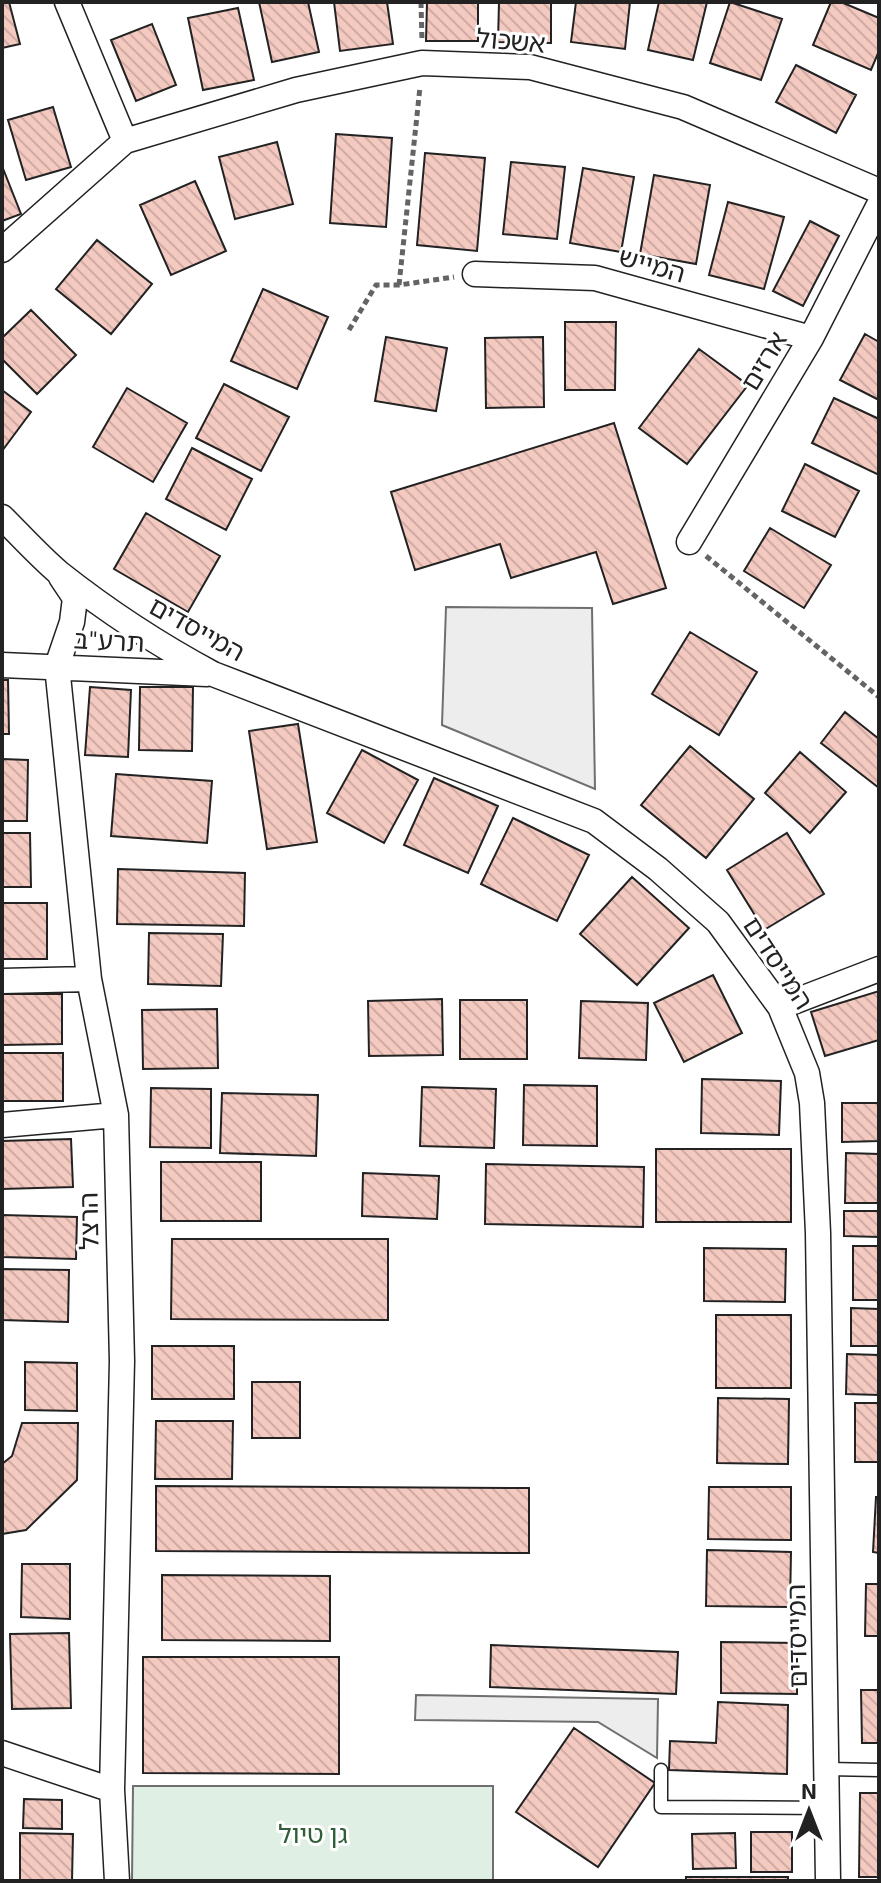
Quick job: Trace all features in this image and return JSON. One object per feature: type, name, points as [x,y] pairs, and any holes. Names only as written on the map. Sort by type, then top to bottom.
[{"type":"street","points":[[67,2],[125,141]]},
{"type":"street","name":"אשכול","points":[[2,250],[125,141],[296,90],[422,63],[530,67],[683,107],[879,191]]},
{"type":"street","name":"ארזים","points":[[689,542],[811,338],[879,205]]},
{"type":"street","name":"המייש","points":[[475,274],[595,278],[811,338]]},
{"type":"street","points":[[2,517],[58,572]]},
{"type":"street","name":"הרצל","points":[[58,572],[75,598],[72,622],[57,666],[89,979],[116,1115],[122,1361],[112,1790],[117,1881]]},
{"type":"street","name":"המייסדים","points":[[58,572],[180,657],[213,674],[594,821],[658,869],[718,922],[780,1007],[807,1073],[812,1103],[818,1233],[828,1881]]},
{"type":"street","name":"תרע\"ב","points":[[2,665],[213,674]]},
{"type":"street","points":[[780,1007],[879,969]]},
{"type":"street","points":[[2,981],[89,979]]},
{"type":"street","points":[[2,1125],[116,1115]]},
{"type":"street","points":[[2,1753],[112,1790]]},
{"type":"lane","points":[[827,1769],[879,1770]]},
{"type":"lane","points":[[661,1770],[661,1807],[827,1808]]},
{"type":"path","points":[[399,285],[422,63],[421,2]]},
{"type":"path","points":[[349,330],[376,285],[399,285],[475,274]]},
{"type":"path","points":[[689,542],[879,697]]},
{"type":"green space","name":"גן טיול","points":[[133,1786],[493,1786],[493,1881],[132,1881]]},
{"type":"shaded area","points":[[446,607],[592,608],[595,789],[442,725]]},
{"type":"shaded area","points":[[416,1695],[658,1699],[657,1758],[598,1722],[415,1720]]},
{"type":"building","points":[[2,2],[9,2],[20,44],[2,48]]},
{"type":"building","points":[[259,2],[308,2],[319,52],[272,62]]},
{"type":"building","points":[[334,2],[387,2],[393,44],[340,51]]},
{"type":"building","points":[[427,2],[478,2],[478,41],[426,41]]},
{"type":"building","points":[[499,2],[551,2],[551,43],[498,42]]},
{"type":"building","points":[[576,2],[630,2],[625,49],[571,42]]},
{"type":"building","points":[[659,2],[707,2],[693,60],[648,50]]},
{"type":"building","points":[[730,2],[782,19],[761,80],[710,63]]},
{"type":"building","points":[[831,2],[841,2],[879,18],[879,51],[871,70],[813,45]]},
{"type":"building","points":[[238,8],[254,80],[203,90],[188,18]]},
{"type":"building","points":[[152,24],[176,85],[136,101],[111,40]]},
{"type":"building","points":[[796,65],[856,95],[836,133],[776,102]]},
{"type":"building","points":[[53,107],[71,167],[26,180],[8,120]]},
{"type":"building","points":[[336,134],[392,138],[386,227],[330,223]]},
{"type":"building","points":[[277,142],[293,204],[235,219],[219,157]]},
{"type":"building","points":[[425,153],[485,158],[477,251],[417,245]]},
{"type":"building","points":[[511,162],[565,167],[557,239],[503,234]]},
{"type":"building","points":[[2,166],[21,214],[2,221]]},
{"type":"building","points":[[583,168],[634,177],[621,252],[570,243]]},
{"type":"building","points":[[654,175],[710,185],[696,264],[640,254]]},
{"type":"building","points":[[195,181],[226,251],[171,275],[140,205]]},
{"type":"building","points":[[728,202],[784,217],[764,289],[709,275]]},
{"type":"building","points":[[810,221],[839,236],[803,306],[773,291]]},
{"type":"building","points":[[97,240],[152,284],[111,334],[56,289]]},
{"type":"building","points":[[263,289],[328,317],[297,389],[231,361]]},
{"type":"building","points":[[31,310],[76,355],[37,394],[2,359],[2,338]]},
{"type":"building","points":[[565,322],[616,322],[615,390],[565,390]]},
{"type":"building","points":[[865,334],[879,342],[879,400],[840,380]]},
{"type":"building","points":[[386,337],[447,348],[436,411],[375,401]]},
{"type":"building","points":[[543,337],[544,407],[486,408],[485,338]]},
{"type":"building","points":[[699,349],[748,385],[687,464],[639,428]]},
{"type":"building","points":[[224,384],[289,417],[261,471],[196,438]]},
{"type":"building","points":[[127,388],[187,423],[153,482],[93,447]]},
{"type":"building","points":[[2,390],[31,412],[2,451]]},
{"type":"building","points":[[834,398],[879,419],[879,475],[812,443]]},
{"type":"building","points":[[614,423],[666,588],[613,604],[596,552],[511,578],[500,544],[415,570],[391,492]]},
{"type":"building","points":[[192,448],[252,479],[226,530],[166,499]]},
{"type":"building","points":[[805,464],[859,491],[835,537],[782,511]]},
{"type":"building","points":[[146,513],[220,556],[188,612],[114,569]]},
{"type":"building","points":[[770,528],[831,565],[804,608],[744,571]]},
{"type":"building","points":[[690,632],[757,672],[719,735],[652,694]]},
{"type":"building","points":[[2,680],[8,680],[9,734],[2,734]]},
{"type":"building","points":[[90,687],[131,690],[128,757],[85,755]]},
{"type":"building","points":[[140,687],[193,687],[192,751],[139,750]]},
{"type":"building","points":[[845,712],[879,739],[879,788],[821,743]]},
{"type":"building","points":[[298,724],[317,842],[267,849],[249,731]]},
{"type":"building","points":[[690,746],[754,799],[706,858],[641,805]]},
{"type":"building","points":[[362,750],[418,780],[384,843],[327,813]]},
{"type":"building","points":[[800,752],[846,792],[810,833],[765,793]]},
{"type":"building","points":[[2,759],[28,760],[27,821],[2,821]]},
{"type":"building","points":[[116,774],[212,781],[207,843],[111,836]]},
{"type":"building","points":[[434,778],[498,806],[468,873],[404,845]]},
{"type":"building","points":[[513,818],[589,855],[557,921],[481,884]]},
{"type":"building","points":[[2,833],[30,833],[31,887],[2,887]]},
{"type":"building","points":[[787,833],[824,894],[764,930],[727,870]]},
{"type":"building","points":[[118,869],[245,873],[244,926],[117,924]]},
{"type":"building","points":[[632,877],[689,928],[637,985],[580,934]]},
{"type":"building","points":[[2,903],[47,903],[47,959],[2,959]]},
{"type":"building","points":[[149,933],[223,934],[221,986],[148,984]]},
{"type":"building","points":[[713,975],[742,1033],[684,1062],[654,1003]]},
{"type":"building","points":[[879,991],[879,1040],[825,1056],[811,1012]]},
{"type":"building","points":[[2,994],[62,994],[62,1044],[2,1045]]},
{"type":"building","points":[[442,999],[443,1055],[369,1056],[368,1001]]},
{"type":"building","points":[[460,1000],[527,1000],[527,1059],[460,1059]]},
{"type":"building","points":[[581,1001],[648,1003],[646,1060],[579,1058]]},
{"type":"building","points":[[217,1009],[218,1068],[143,1069],[142,1010]]},
{"type":"building","points":[[2,1053],[63,1053],[63,1101],[2,1101]]},
{"type":"building","points":[[702,1079],[781,1081],[779,1135],[701,1133]]},
{"type":"building","points":[[524,1085],[597,1086],[597,1146],[523,1145]]},
{"type":"building","points":[[422,1087],[496,1089],[494,1148],[420,1146]]},
{"type":"building","points":[[151,1088],[211,1089],[211,1148],[150,1147]]},
{"type":"building","points":[[222,1093],[318,1095],[316,1156],[220,1153]]},
{"type":"building","points":[[842,1103],[879,1103],[879,1141],[842,1142]]},
{"type":"building","points":[[71,1139],[73,1187],[2,1189],[2,1141]]},
{"type":"building","points":[[656,1149],[791,1149],[791,1222],[656,1222]]},
{"type":"building","points":[[846,1153],[879,1154],[879,1203],[845,1203]]},
{"type":"building","points":[[161,1162],[261,1162],[261,1221],[161,1221]]},
{"type":"building","points":[[486,1164],[644,1167],[643,1227],[485,1224]]},
{"type":"building","points":[[363,1173],[439,1176],[437,1219],[362,1216]]},
{"type":"building","points":[[844,1211],[879,1211],[879,1237],[844,1236]]},
{"type":"building","points":[[2,1215],[77,1217],[76,1259],[2,1257]]},
{"type":"building","points":[[172,1239],[388,1239],[388,1320],[171,1319]]},
{"type":"building","points":[[853,1246],[879,1246],[879,1300],[853,1300]]},
{"type":"building","points":[[704,1248],[786,1249],[785,1302],[704,1301]]},
{"type":"building","points":[[2,1269],[69,1270],[68,1322],[2,1320]]},
{"type":"building","points":[[851,1308],[879,1309],[879,1346],[851,1346]]},
{"type":"building","points":[[716,1315],[791,1315],[791,1388],[716,1388]]},
{"type":"building","points":[[152,1346],[234,1346],[234,1399],[152,1399]]},
{"type":"building","points":[[847,1354],[879,1355],[879,1395],[846,1394]]},
{"type":"building","points":[[25,1362],[77,1363],[77,1411],[25,1410]]},
{"type":"building","points":[[252,1382],[300,1382],[300,1438],[252,1438]]},
{"type":"building","points":[[718,1398],[789,1399],[788,1464],[717,1463]]},
{"type":"building","points":[[855,1403],[879,1403],[879,1462],[855,1462]]},
{"type":"building","points":[[156,1421],[233,1421],[232,1479],[155,1479]]},
{"type":"building","points":[[22,1423],[78,1423],[77,1480],[26,1530],[2,1534],[2,1464],[12,1456]]},
{"type":"building","points":[[156,1486],[529,1488],[529,1553],[156,1551]]},
{"type":"building","points":[[709,1487],[791,1487],[791,1540],[708,1539]]},
{"type":"building","points":[[876,1497],[879,1497],[879,1553],[873,1552]]},
{"type":"building","points":[[707,1550],[791,1552],[790,1607],[706,1606]]},
{"type":"building","points":[[22,1564],[70,1564],[70,1619],[21,1617]]},
{"type":"building","points":[[162,1575],[330,1576],[330,1641],[162,1640]]},
{"type":"building","points":[[866,1584],[879,1584],[879,1636],[865,1636]]},
{"type":"building","points":[[69,1633],[71,1708],[12,1709],[10,1634]]},
{"type":"building","points":[[721,1642],[797,1643],[797,1694],[721,1693]]},
{"type":"building","points":[[491,1645],[678,1652],[676,1694],[490,1687]]},
{"type":"building","points":[[143,1657],[339,1657],[339,1774],[143,1773]]},
{"type":"building","points":[[861,1690],[879,1690],[879,1743],[862,1743]]},
{"type":"building","points":[[718,1702],[788,1705],[787,1774],[669,1770],[670,1741],[716,1743]]},
{"type":"building","points":[[574,1728],[655,1783],[598,1867],[516,1812]]},
{"type":"building","points":[[860,1793],[879,1793],[879,1877],[859,1877]]},
{"type":"building","points":[[24,1799],[62,1800],[62,1829],[23,1828]]},
{"type":"building","points":[[751,1832],[792,1832],[792,1872],[751,1872]]},
{"type":"building","points":[[20,1833],[73,1834],[72,1881],[20,1881]]},
{"type":"building","points":[[735,1833],[736,1868],[693,1869],[692,1834]]},
{"type":"building","points":[[686,1877],[788,1877],[788,1881],[686,1881]]}]
